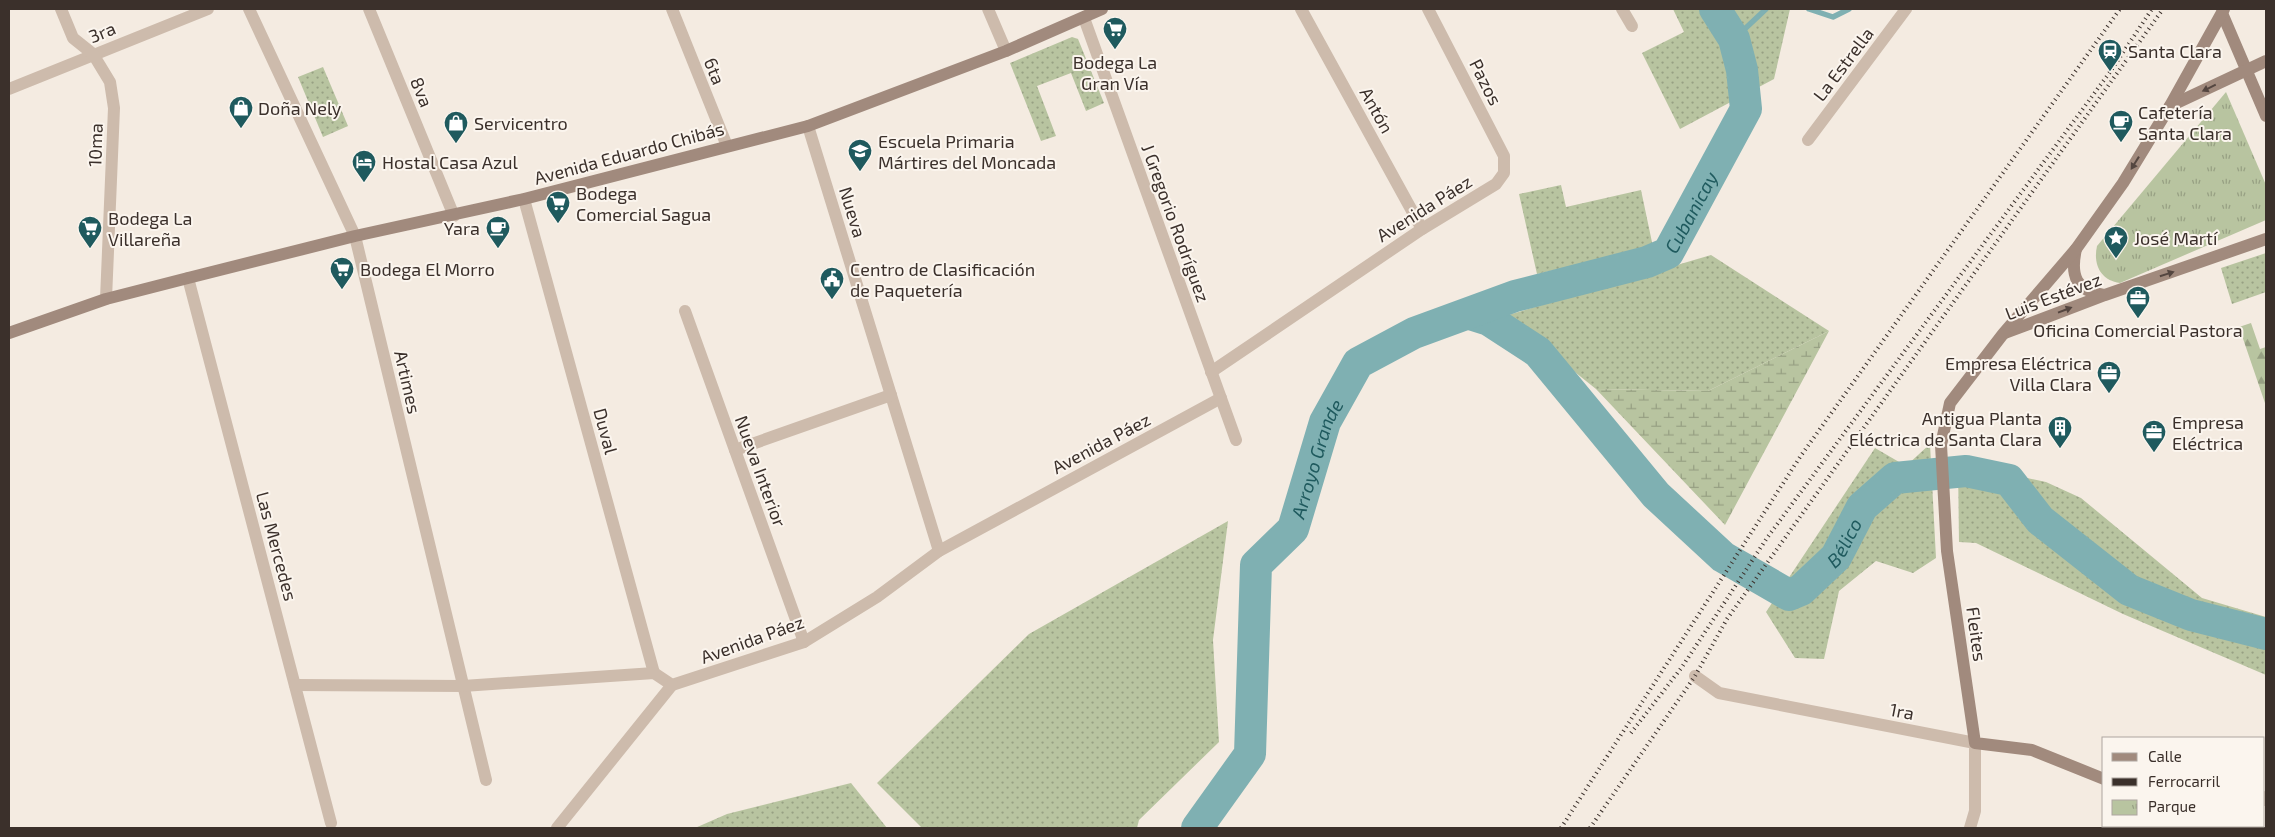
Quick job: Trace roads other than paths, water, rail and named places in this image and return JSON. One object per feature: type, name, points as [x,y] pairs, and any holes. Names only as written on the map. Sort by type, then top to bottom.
[{"type":"main road","name":"Avenida Eduardo Chibás","points":[[9,333],[106,299],[356,236],[454,216],[524,199],[808,126],[1006,51],[1102,9]]},
{"type":"main road","points":[[2223,11],[2266,116]]},
{"type":"main road","points":[[2003,334],[2076,249],[2123,183],[2170,106],[2223,11]]},
{"type":"main road","points":[[2170,106],[2266,61]]},
{"type":"main road","name":"Luis Estévez","points":[[1941,445],[1950,403],[2003,334],[2104,295],[2266,239]]},
{"type":"main road","points":[[2076,249],[2073,268],[2078,282],[2088,292],[2104,295]]},
{"type":"main road","name":"Fleites","points":[[1941,445],[1947,551],[1975,743]]},
{"type":"main road","name":"1ra","points":[[1975,743],[2032,750],[2102,778]]},
{"type":"street","name":"10ma","points":[[61,9],[73,38],[93,54],[110,82],[114,108],[106,299]]},
{"type":"street","name":"3ra","points":[[9,89],[208,9]]},
{"type":"street","name":"Artimes","points":[[249,9],[356,236],[486,780]]},
{"type":"street","name":"8va","points":[[369,9],[454,216]]},
{"type":"street","name":"6ta","points":[[672,9],[726,146]]},
{"type":"street","points":[[988,9],[1006,51]]},
{"type":"street","name":"Antón","points":[[1301,9],[1422,229]]},
{"type":"street","name":"Pazos","points":[[1428,9],[1504,156],[1504,173]]},
{"type":"street","points":[[1622,9],[1632,26]]},
{"type":"street","name":"La Estrella","points":[[1808,140],[1906,9]]},
{"type":"street","name":"J Gregorio Rodríguez","points":[[1084,18],[1236,440]]},
{"type":"street","name":"Nueva","points":[[808,126],[939,551]]},
{"type":"street","name":"Avenida Páez","points":[[1211,372],[1422,229],[1496,184],[1504,173]]},
{"type":"street","name":"Duval","points":[[524,199],[654,673]]},
{"type":"street","name":"Las Mercedes","points":[[188,278],[332,823]]},
{"type":"street","name":"Nueva Interior","points":[[685,311],[804,642]]},
{"type":"street","points":[[735,450],[891,395]]},
{"type":"street","name":"Avenida Páez","points":[[672,685],[804,642],[877,597],[939,551],[1221,398]]},
{"type":"street","points":[[295,685],[463,686],[654,673],[672,685],[557,828]]},
{"type":"street","name":"1ra","points":[[1694,676],[1719,693],[1975,743]]},
{"type":"street","name":"Fleites","points":[[1970,828],[1975,811],[1975,743]]},
{"type":"waterway","name":"Arroyo Grande","points":[[1197,828],[1250,754],[1256,565],[1293,529],[1325,422],[1358,363],[1414,333],[1515,296],[1647,262],[1668,253],[1746,109],[1742,70],[1734,39],[1715,9]]},
{"type":"waterway","points":[[1734,39],[1766,9]]},
{"type":"waterway","points":[[1809,9],[1833,17],[1849,9]]},
{"type":"waterway","name":"Bélico","points":[[1470,314],[1489,320],[1538,352],[1656,495],[1723,557],[1789,595],[1801,590],[1836,557],[1862,507],[1895,478],[1966,471],[2009,480],[2040,520],[2129,590],[2191,615],[2266,634]]},
{"type":"railway","points":[[1561,828],[1800,457],[2120,9]]},
{"type":"railway","points":[[1631,733],[1682,667],[1767,538],[2110,72],[2152,9]]},
{"type":"railway","points":[[1590,828],[1695,676],[1727,619],[2163,9]]},
{"type":"place","name":"Bodega La Gran Vía","points":[[1115,50]]},
{"type":"place","name":"Santa Clara","points":[[2110,72]]},
{"type":"place","name":"Doña Nely","points":[[241,129]]},
{"type":"place","name":"Cafetería Santa Clara","points":[[2121,143]]},
{"type":"place","name":"Servicentro","points":[[456,144]]},
{"type":"place","name":"Escuela Primaria Mártires del Moncada","points":[[860,172]]},
{"type":"place","name":"Hostal Casa Azul","points":[[364,183]]},
{"type":"place","name":"Bodega Comercial Sagua","points":[[558,224]]},
{"type":"place","name":"Bodega La Villareña","points":[[90,249]]},
{"type":"place","name":"Yara","points":[[498,249]]},
{"type":"place","name":"José Martí","points":[[2116,259]]},
{"type":"place","name":"Bodega El Morro","points":[[342,290]]},
{"type":"place","name":"Centro de Clasificación de Paquetería","points":[[832,300]]},
{"type":"place","name":"Oficina Comercial Pastora","points":[[2138,319]]},
{"type":"place","name":"Empresa Eléctrica Villa Clara","points":[[2109,394]]},
{"type":"place","name":"Antigua Planta Eléctrica de Santa Clara","points":[[2060,449]]},
{"type":"place","name":"Empresa Eléctrica","points":[[2154,453]]},
{"type":"water label","name":"Cubanicay","points":[[1688,210]]}]
